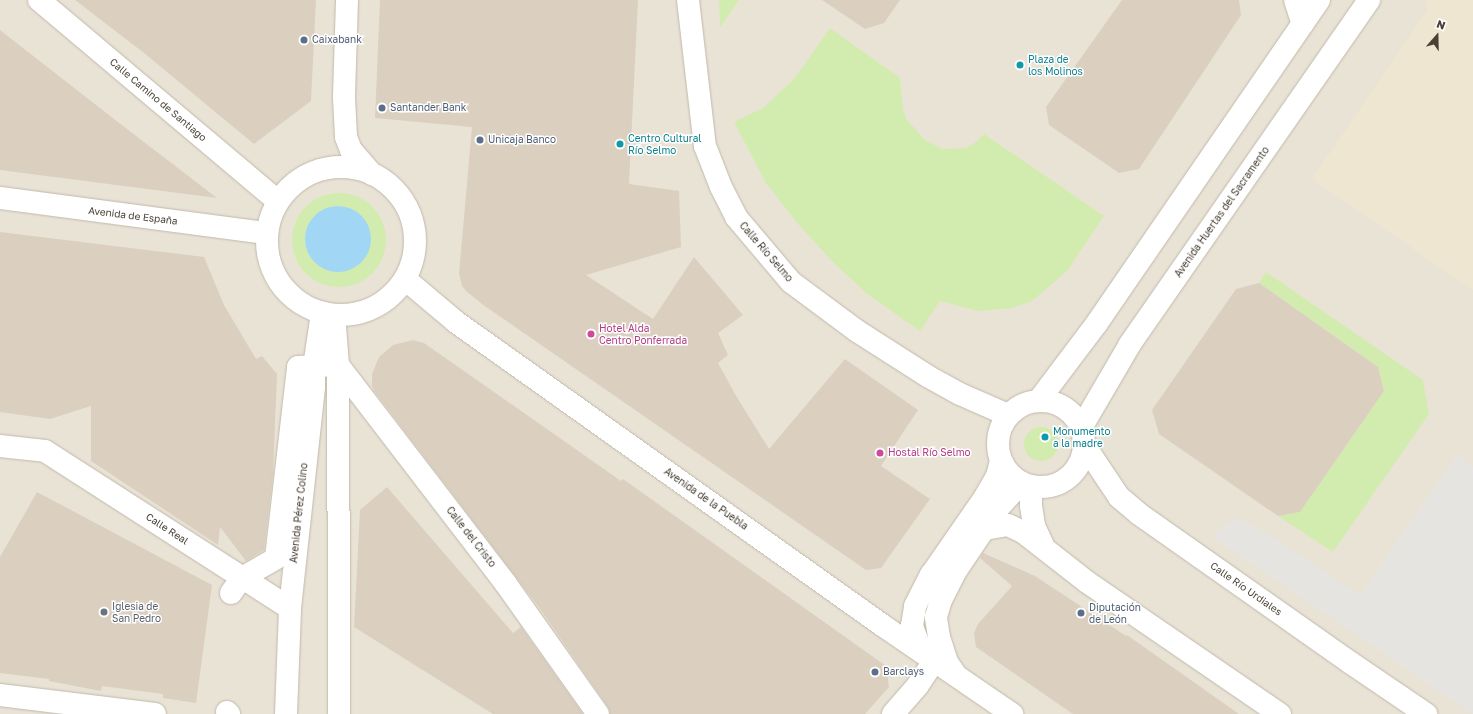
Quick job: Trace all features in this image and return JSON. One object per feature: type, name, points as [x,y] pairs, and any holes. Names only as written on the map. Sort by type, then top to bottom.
[{"type":"street","name":"Calle Camino de Santiago","points":[[39,0],[278,201]]},
{"type":"street","points":[[347,0],[344,98],[346,137],[351,150],[372,174],[393,188],[407,208],[414,230],[414,254],[405,279],[398,289],[378,306],[361,313],[328,314],[305,307],[283,288],[275,276],[269,262],[266,233],[270,218],[278,201],[294,183],[305,176],[318,171],[333,167],[349,168],[372,174]]},
{"type":"street","name":"Calle Río Selmo","points":[[688,0],[705,146],[720,187],[736,217],[791,282],[857,331],[929,377],[960,394],[1008,415]]},
{"type":"street","points":[[1295,0],[1303,24]]},
{"type":"street","points":[[1039,400],[1097,323],[1319,0]]},
{"type":"street","name":"Avenida Huertas del Sacramento","points":[[1083,437],[1130,344],[1368,0]]},
{"type":"street","name":"Avenida de España","points":[[0,198],[266,233]]},
{"type":"street","name":"Avenida de la Puebla","points":[[405,279],[456,322],[1012,714]]},
{"type":"street","points":[[328,314],[338,365],[339,714]]},
{"type":"street","name":"Avenida Pérez Colino","points":[[286,714],[293,550],[314,387],[314,367],[328,314]]},
{"type":"street","points":[[314,367],[338,365]]},
{"type":"street","name":"Calle del Cristo","points":[[338,365],[506,584],[598,714]]},
{"type":"street","points":[[1039,400],[1052,402],[1064,407],[1075,416],[1083,437],[1080,462],[1074,472],[1065,480],[1054,485],[1042,487],[1026,484],[1012,476],[1001,461],[998,450],[998,435],[1008,415],[1016,408],[1028,402],[1039,400]]},
{"type":"street","name":"Calle Río Urdiales","points":[[1083,437],[1119,497],[1139,514],[1332,650],[1426,714]]},
{"type":"street","name":"Calle Real","points":[[0,446],[45,451],[237,585],[290,608]]},
{"type":"street","points":[[893,714],[918,685],[928,655],[912,626],[915,606],[931,575],[985,497],[997,476],[1001,461]]},
{"type":"street","points":[[956,674],[947,662],[939,637],[936,617],[941,600],[950,580],[999,507],[1026,484]]},
{"type":"street","points":[[1026,484],[1034,526],[1046,550]]},
{"type":"street","points":[[984,529],[1008,525],[1023,532],[1087,582],[1280,714]]},
{"type":"street","points":[[237,585],[276,558],[293,550]]},
{"type":"street","points":[[0,695],[118,712],[155,714]]},
{"type":"shaded area","points":[[0,0],[1473,0],[1473,714],[0,714]]},
{"type":"shaded area","points":[[1425,0],[1473,0],[1473,290],[1312,179],[1427,11]]},
{"type":"shaded area","points":[[1457,455],[1473,467],[1473,714],[1212,536],[1237,517],[1282,543],[1360,595]]},
{"type":"green space","points":[[719,0],[739,0],[720,27]]},
{"type":"green space","points":[[830,28],[900,78],[903,110],[907,120],[925,140],[943,149],[966,148],[976,142],[984,134],[1104,216],[1067,271],[1032,301],[1012,308],[978,311],[940,301],[920,331],[867,294],[831,260],[798,224],[766,183],[734,122],[763,108],[795,78]]},
{"type":"green space","points":[[339,193],[357,196],[372,207],[383,222],[386,240],[383,258],[372,273],[357,284],[339,287],[321,284],[306,273],[295,258],[292,240],[295,222],[306,207],[321,196]]},
{"type":"green space","points":[[1266,272],[1423,380],[1429,414],[1333,552],[1278,516],[1300,512],[1384,391],[1378,367],[1259,283]]},
{"type":"green space","points":[[1044,427],[1053,432],[1057,437],[1057,451],[1053,456],[1048,460],[1038,461],[1034,460],[1025,451],[1024,441],[1025,437],[1034,428]]},
{"type":"water","points":[[338,206],[351,208],[361,216],[369,226],[371,239],[369,252],[361,262],[351,270],[338,272],[325,270],[315,262],[307,252],[305,239],[307,226],[315,216],[325,208]]},
{"type":"building","points":[[75,0],[316,0],[311,101],[254,144],[144,53]]},
{"type":"building","points":[[380,0],[638,0],[629,184],[679,191],[681,247],[586,275],[653,319],[694,257],[743,315],[718,333],[728,355],[718,363],[769,449],[845,359],[918,410],[881,466],[930,499],[881,568],[866,570],[482,304],[466,291],[462,286],[459,274],[472,127],[375,118]]},
{"type":"building","points":[[822,0],[900,0],[884,23],[865,29]]},
{"type":"building","points":[[1122,0],[1239,0],[1241,15],[1139,169],[1119,173],[1049,125],[1046,107]]},
{"type":"building","points":[[0,30],[114,119],[217,198],[0,170]]},
{"type":"building","points":[[0,232],[204,257],[224,305],[256,359],[262,356],[277,374],[273,474],[264,550],[246,561],[220,527],[218,545],[91,461],[91,406],[50,419],[0,412]]},
{"type":"building","points":[[1259,283],[1378,367],[1384,391],[1300,512],[1278,516],[1159,434],[1152,410],[1236,289]]},
{"type":"building","points":[[413,340],[424,343],[621,481],[623,479],[886,666],[889,687],[865,714],[610,714],[608,707],[541,610],[375,392],[372,386],[372,374],[379,357],[393,345]]},
{"type":"building","points":[[387,487],[513,633],[521,627],[583,714],[493,714],[354,627],[360,510]]},
{"type":"building","name":"Iglesia de San Pedro","points":[[37,492],[212,585],[196,703],[163,698],[163,694],[102,686],[101,691],[49,681],[49,679],[0,673],[0,557]]},
{"type":"building","points":[[983,553],[1035,576],[1126,636],[1127,635],[1239,714],[1073,714],[976,647],[974,633],[978,624],[1012,586],[980,558]]},
{"type":"place","name":"Caixabank","points":[[304,40]]},
{"type":"place","name":"Plaza de los Molinos","points":[[1020,65]]},
{"type":"place","name":"Santander Bank","points":[[382,108]]},
{"type":"place","name":"Unicaja Banco","points":[[480,140]]},
{"type":"place","name":"Centro Cultural Río Selmo","points":[[620,144]]},
{"type":"place","name":"Hotel Alda Centro Ponferrada","points":[[591,334]]},
{"type":"place","name":"Monumento a la madre","points":[[1045,437]]},
{"type":"place","name":"Hostal Río Selmo","points":[[880,453]]},
{"type":"place","name":"Iglesia de San Pedro","points":[[104,612]]},
{"type":"place","name":"Diputación de León","points":[[1081,613]]},
{"type":"place","name":"Barclays","points":[[875,672]]}]
